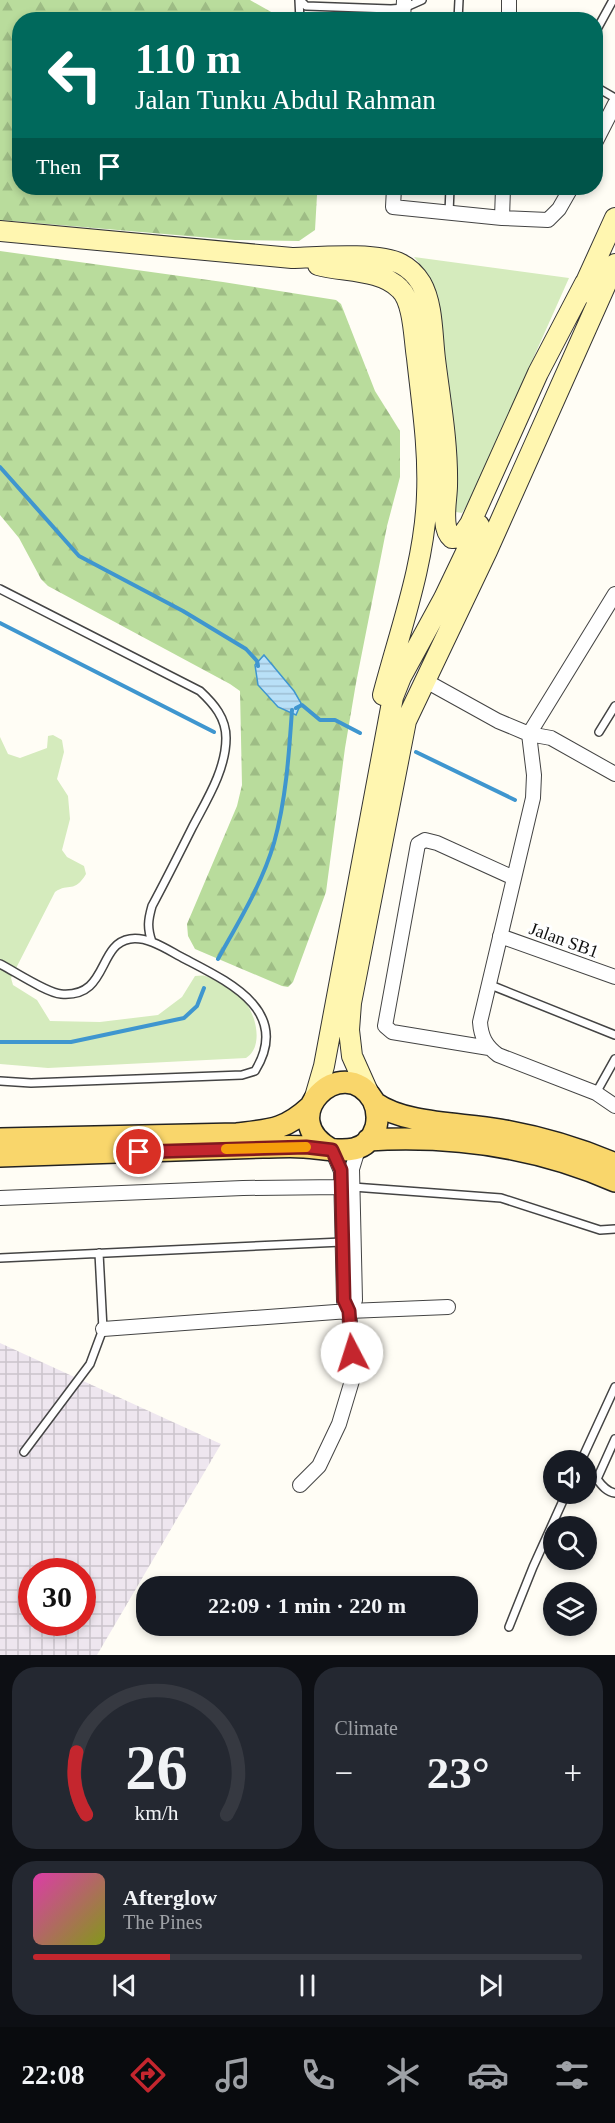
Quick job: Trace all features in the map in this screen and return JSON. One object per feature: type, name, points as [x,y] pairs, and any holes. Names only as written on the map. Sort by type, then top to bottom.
[{"type":"main road","points":[[332,1150],[322,1145],[315,1137],[310,1127],[309,1116],[324,1066],[393,697],[401,676],[471,544],[615,218]]},
{"type":"main road","points":[[0,231],[292,258],[381,259],[399,263],[411,271],[421,283],[430,319],[445,446],[446,530],[452,538],[461,537],[470,524],[538,373],[585,283]]},
{"type":"main road","points":[[292,258],[330,269],[379,276],[402,290],[408,303],[413,325],[423,413],[427,496],[423,533],[417,570],[378,712],[365,790],[359,871]]},
{"type":"main road","points":[[364,1143],[377,1123],[372,1099],[352,1056],[349,1030],[351,1003],[406,721],[496,531],[613,273]]},
{"type":"main road","points":[[0,1139],[237,1134],[266,1131],[283,1127],[295,1120],[322,1090],[331,1084],[341,1082],[351,1083],[361,1088],[372,1099],[397,1114],[539,1138],[571,1147],[615,1164]]},
{"type":"main road","points":[[0,1156],[263,1147],[306,1147],[346,1151],[364,1143],[418,1138],[496,1146],[568,1164],[615,1181]]},
{"type":"street","points":[[603,127],[615,104]]},
{"type":"street","points":[[394,195],[393,207],[502,218],[548,220],[559,210],[567,195]]},
{"type":"street","points":[[502,218],[503,195]]},
{"type":"street","points":[[615,594],[529,734],[533,754],[533,798],[480,1023],[480,1032],[489,1048],[498,1055],[596,1093],[615,1106]]},
{"type":"street","points":[[424,680],[498,721],[529,734],[551,738],[562,743],[615,774]]},
{"type":"street","points":[[489,1048],[393,1032],[385,1026],[418,844],[425,840],[437,843],[514,878]]},
{"type":"street","name":"Jalan SB1","points":[[500,936],[615,977]]},
{"type":"street","points":[[300,1485],[318,1466],[339,1424],[354,1374],[349,1311],[344,1300],[342,1242],[347,1187],[352,1169],[364,1143]]},
{"type":"street","points":[[332,1150],[347,1187],[356,1300],[349,1311]]},
{"type":"street","points":[[0,1198],[243,1188],[347,1187]]},
{"type":"street","points":[[104,1329],[349,1311],[448,1307]]},
{"type":"lane","points":[[299,0],[306,6],[352,4],[391,9],[404,9],[422,0]]},
{"type":"lane","points":[[603,18],[613,0]]},
{"type":"lane","points":[[449,213],[450,195]]},
{"type":"lane","points":[[503,202],[506,195]]},
{"type":"lane","points":[[0,590],[200,691],[215,706],[223,722],[226,738],[215,783],[152,906],[148,931],[152,942]]},
{"type":"lane","points":[[599,732],[615,706]]},
{"type":"lane","points":[[0,964],[59,995],[73,993],[85,991],[93,984],[118,943],[130,939],[152,942],[229,983],[254,1003],[265,1028],[263,1058],[255,1071],[242,1075],[31,1083],[0,1081]]},
{"type":"lane","points":[[488,984],[615,1035]]},
{"type":"lane","points":[[596,1093],[615,1059]]},
{"type":"lane","points":[[347,1187],[501,1198],[600,1230],[615,1229]]},
{"type":"lane","points":[[0,1258],[342,1242]]},
{"type":"lane","points":[[24,1452],[90,1364],[104,1329],[99,1253]]},
{"type":"lane","points":[[586,1450],[615,1387]]},
{"type":"lane","points":[[615,1439],[597,1479],[602,1486],[611,1493],[615,1493]]},
{"type":"lane","points":[[509,1627],[532,1567],[561,1504]]},
{"type":"shaded area","points":[[0,1343],[221,1444],[143,1576],[136,1576],[136,1589],[97,1655],[0,1655]]},
{"type":"green space","points":[[0,0],[250,0],[271,12],[12,12],[12,195],[317,195],[315,230],[299,241],[235,240],[0,220]]},
{"type":"green space","points":[[0,251],[336,300],[341,304],[375,391],[400,431],[400,477],[387,526],[356,683],[326,892],[293,982],[288,987],[195,949],[188,936],[187,924],[237,806],[242,785],[240,691],[48,586],[41,579],[19,538],[0,515]]},
{"type":"green space","points":[[414,257],[569,278],[469,502],[462,513],[456,512],[452,445],[434,293],[427,273]]},
{"type":"green space","points":[[53,735],[62,740],[64,752],[57,779],[68,796],[70,819],[62,850],[67,857],[84,866],[86,874],[75,886],[55,892],[11,978],[13,985],[37,1000],[50,1021],[100,1022],[158,1015],[182,997],[195,976],[205,976],[232,991],[249,1008],[255,1023],[256,1039],[252,1053],[246,1058],[48,1068],[0,1064],[0,737],[8,754],[20,758],[47,748],[48,736]]},
{"type":"water","points":[[264,655],[301,703],[296,715],[278,707],[258,685],[255,665]]},
{"type":"waterway","points":[[0,467],[79,556],[183,611],[246,649],[257,661],[258,666]]},
{"type":"waterway","points":[[0,623],[214,732]]},
{"type":"waterway","points":[[296,708],[302,705],[320,720],[335,720],[360,733]]},
{"type":"waterway","points":[[218,959],[257,888],[274,843],[284,794],[292,710]]},
{"type":"waterway","points":[[416,752],[515,800]]},
{"type":"waterway","points":[[0,1042],[71,1042],[184,1018],[197,1006],[204,988]]},
{"type":"slow traffic","points":[[226,1149],[306,1147]]},
{"type":"route","points":[[139,1152],[263,1147],[306,1147],[332,1150],[341,1170],[344,1300],[349,1311],[352,1353]]}]
